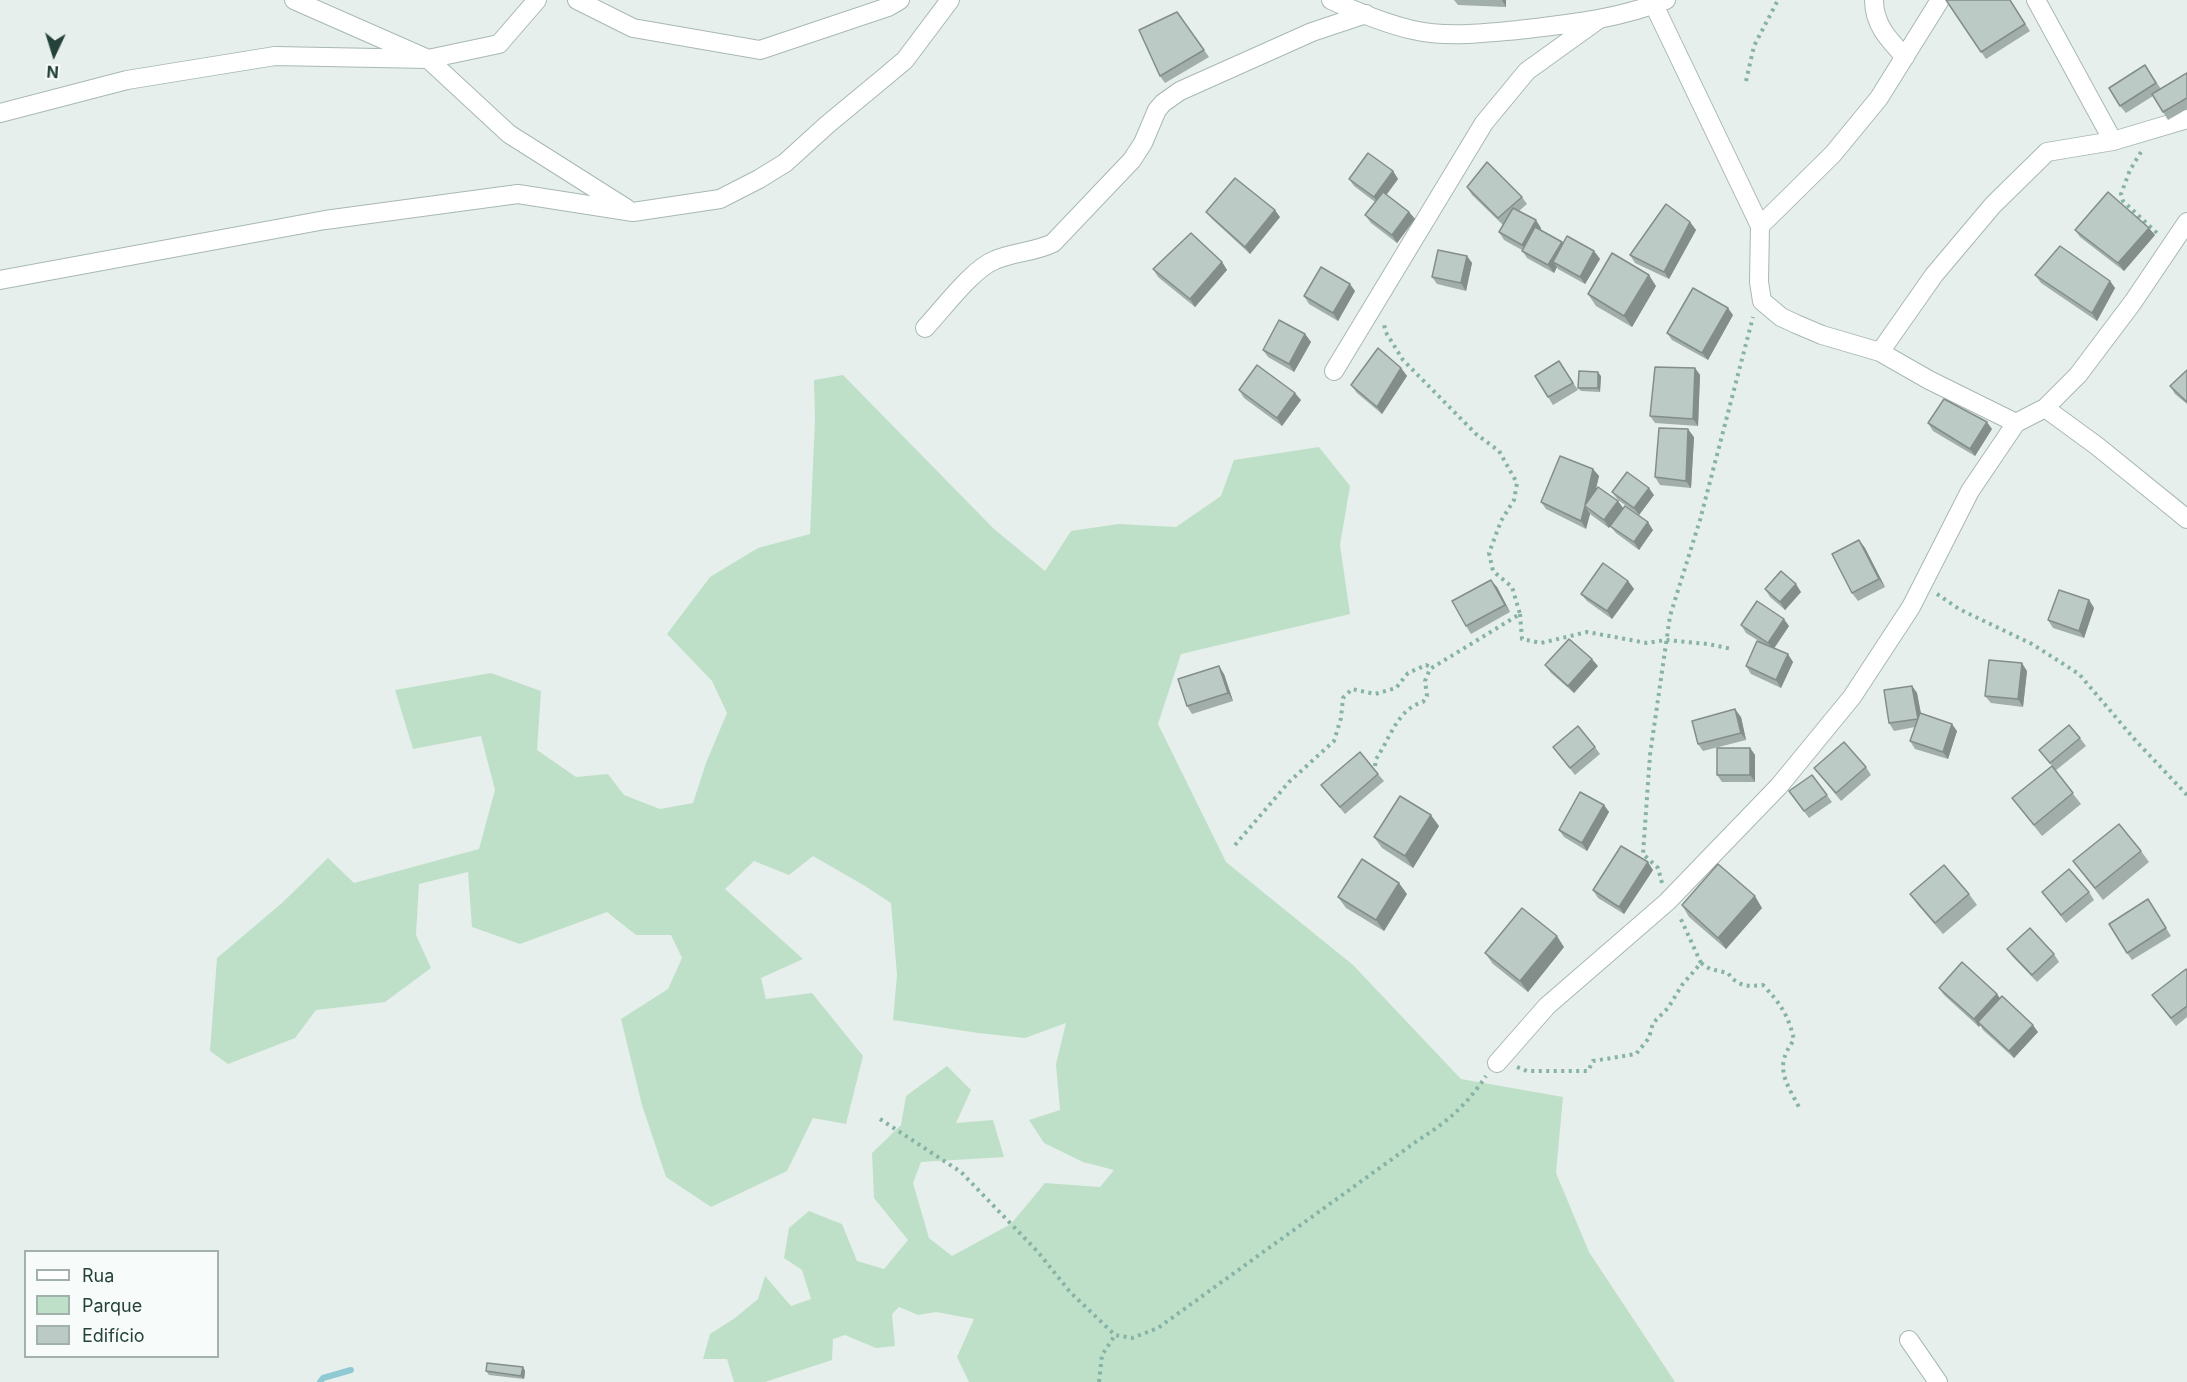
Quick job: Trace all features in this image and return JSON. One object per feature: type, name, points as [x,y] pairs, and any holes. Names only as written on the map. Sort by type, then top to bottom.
[{"type":"street","points":[[294,0],[428,59],[509,134],[633,212]]},
{"type":"street","points":[[0,113],[127,80],[275,56],[428,59],[499,44],[537,0]]},
{"type":"street","points":[[577,0],[633,28],[760,50],[888,7],[900,0]]},
{"type":"street","points":[[0,280],[325,220],[518,194],[633,212],[720,199],[784,163],[904,60],[950,0]]},
{"type":"street","points":[[1331,0],[1413,30],[1453,34],[1497,32],[1598,20]]},
{"type":"street","points":[[1874,0],[1874,11],[1882,32],[1905,57]]},
{"type":"street","points":[[1760,226],[1833,154],[1880,98],[1940,0]]},
{"type":"street","points":[[2036,0],[2113,141]]},
{"type":"street","points":[[1334,371],[1484,123],[1527,71],[1598,20],[1629,6],[1660,2],[1668,30],[1760,226],[1759,282],[1762,301],[1781,317],[1822,335],[1881,352],[1929,380],[2016,423]]},
{"type":"street","points":[[925,328],[976,270],[994,260],[1028,250],[1041,249],[1053,243],[1132,160],[1143,143],[1162,103],[1180,91],[1312,32],[1366,14]]},
{"type":"street","points":[[1881,352],[1934,275],[1993,205],[2047,152],[2113,141],[2187,119]]},
{"type":"street","points":[[1497,1063],[1547,1006],[1667,902],[1779,786],[1845,706],[1924,585],[1970,491],[2016,423],[2044,408],[2078,375],[2105,341],[2187,222]]},
{"type":"street","points":[[2044,408],[2097,446],[2187,519]]},
{"type":"street","points":[[1909,1340],[1938,1382]]},
{"type":"path","points":[[1746,81],[1754,46],[1779,0]]},
{"type":"path","points":[[2156,128],[2130,170],[2121,194],[2123,201],[2159,235],[2160,241]]},
{"type":"path","points":[[1378,298],[1385,331],[1403,360],[1476,434],[1499,451],[1517,483],[1514,500],[1500,521],[1489,553],[1493,571],[1512,587],[1520,614],[1522,639],[1541,643],[1587,632],[1647,643],[1666,640],[1732,649]]},
{"type":"path","points":[[1762,301],[1754,313],[1700,520],[1670,616],[1650,755],[1643,854],[1658,868],[1667,902],[1681,917],[1701,963],[1710,969],[1728,973],[1734,982],[1750,986],[1762,985],[1778,1002],[1791,1022],[1794,1040],[1784,1053],[1783,1069],[1799,1107]]},
{"type":"path","points":[[1924,585],[1959,609],[2032,644],[2079,674],[2136,741],[2187,795]]},
{"type":"path","points":[[1375,766],[1376,759],[1402,715],[1411,705],[1423,702],[1426,696],[1425,681],[1432,667],[1520,614]]},
{"type":"path","points":[[1235,845],[1289,782],[1334,741],[1341,718],[1343,698],[1352,689],[1375,693],[1396,688],[1408,673],[1426,665],[1432,667]]},
{"type":"path","points":[[880,1119],[961,1172],[1038,1252],[1070,1292],[1115,1335],[1132,1338],[1158,1328],[1417,1141],[1447,1122],[1463,1106],[1497,1063],[1527,1071],[1588,1071],[1593,1061],[1636,1054],[1650,1038],[1653,1023],[1668,1008],[1682,985],[1701,963]]},
{"type":"path","points":[[1099,1382],[1102,1355],[1115,1335]]},
{"type":"green space","points":[[843,375],[994,529],[1045,571],[1071,531],[1118,524],[1176,527],[1221,496],[1234,460],[1319,447],[1350,486],[1340,545],[1350,614],[1181,654],[1158,724],[1226,862],[1353,965],[1461,1079],[1563,1097],[1556,1173],[1589,1252],[1675,1382],[969,1382],[957,1357],[974,1319],[936,1312],[918,1315],[899,1307],[892,1314],[895,1346],[876,1348],[845,1335],[833,1339],[832,1360],[765,1382],[734,1382],[727,1359],[703,1359],[710,1334],[735,1318],[758,1299],[765,1276],[791,1306],[811,1299],[802,1270],[784,1258],[789,1228],[809,1211],[842,1224],[857,1261],[884,1269],[908,1240],[874,1198],[872,1153],[901,1125],[906,1096],[947,1066],[971,1090],[956,1123],[993,1120],[1004,1157],[921,1162],[913,1183],[929,1238],[952,1256],[1011,1224],[1045,1183],[1100,1187],[1114,1170],[1083,1162],[1044,1143],[1029,1120],[1060,1110],[1056,1064],[1066,1023],[1025,1038],[893,1020],[897,975],[891,903],[813,856],[789,875],[754,861],[725,889],[803,959],[761,978],[766,999],[812,993],[863,1056],[846,1124],[813,1118],[787,1171],[711,1207],[666,1177],[642,1105],[621,1019],[668,989],[682,958],[671,935],[636,935],[607,912],[520,944],[472,927],[468,872],[419,884],[416,935],[431,968],[385,1002],[316,1010],[295,1038],[228,1064],[210,1051],[217,958],[282,903],[328,858],[354,883],[479,849],[495,790],[481,736],[413,749],[395,690],[491,673],[541,691],[537,750],[576,777],[608,774],[624,795],[660,809],[693,803],[706,763],[727,713],[712,681],[667,634],[710,577],[758,548],[810,534],[815,419],[814,380]]},
{"type":"building","points":[[1946,0],[2010,0],[2025,24],[1981,52]]},
{"type":"building","points":[[1177,12],[1204,50],[1160,76],[1139,30]]},
{"type":"building","points":[[2145,65],[2156,83],[2120,106],[2109,88]]},
{"type":"building","points":[[2187,73],[2187,98],[2163,112],[2152,94]]},
{"type":"building","points":[[1368,153],[1393,171],[1374,197],[1349,179]]},
{"type":"building","points":[[1487,162],[1522,197],[1498,218],[1467,187]]},
{"type":"building","points":[[1235,178],[1275,210],[1245,247],[1206,212]]},
{"type":"building","points":[[1383,192],[1409,212],[1392,235],[1365,215]]},
{"type":"building","points":[[2108,192],[2149,228],[2118,263],[2075,230]]},
{"type":"building","points":[[1666,204],[1690,222],[1664,272],[1630,255]]},
{"type":"building","points":[[1513,208],[1536,220],[1522,245],[1499,232]]},
{"type":"building","points":[[1535,227],[1562,242],[1548,265],[1522,251]]},
{"type":"building","points":[[1191,233],[1222,262],[1190,299],[1153,269]]},
{"type":"building","points":[[1567,236],[1594,251],[1580,277],[1553,262]]},
{"type":"building","points":[[2060,246],[2110,281],[2092,313],[2035,275]]},
{"type":"building","points":[[1438,250],[1467,256],[1461,283],[1432,277]]},
{"type":"building","points":[[1612,253],[1649,275],[1624,316],[1588,294]]},
{"type":"building","points":[[1321,267],[1350,284],[1333,313],[1304,296]]},
{"type":"building","points":[[1693,288],[1728,308],[1702,353],[1667,333]]},
{"type":"building","points":[[1279,320],[1305,334],[1289,364],[1263,350]]},
{"type":"building","points":[[1378,348],[1401,368],[1377,407],[1351,385]]},
{"type":"building","points":[[1559,361],[1573,383],[1548,397],[1535,376]]},
{"type":"building","points":[[1257,365],[1295,393],[1277,418],[1239,390]]},
{"type":"building","points":[[1655,367],[1695,368],[1693,419],[1650,416]]},
{"type":"building","points":[[2187,370],[2187,402],[2170,386]]},
{"type":"building","points":[[1579,371],[1598,372],[1598,388],[1578,388]]},
{"type":"building","points":[[1944,399],[1987,422],[1970,449],[1928,423]]},
{"type":"building","points":[[1659,428],[1688,429],[1686,481],[1655,477]]},
{"type":"building","points":[[1560,456],[1593,469],[1585,505],[1598,487],[1618,501],[1604,520],[1585,506],[1581,521],[1541,502]]},
{"type":"building","points":[[1627,472],[1649,488],[1634,508],[1612,492]]},
{"type":"building","points":[[1625,506],[1648,522],[1634,542],[1610,526]]},
{"type":"building","points":[[1859,540],[1879,579],[1852,593],[1832,554]]},
{"type":"building","points":[[1603,563],[1628,581],[1607,611],[1581,594]]},
{"type":"building","points":[[1781,571],[1796,584],[1780,602],[1765,589]]},
{"type":"building","points":[[1491,580],[1505,605],[1466,626],[1452,601]]},
{"type":"building","points":[[2059,590],[2089,600],[2079,631],[2048,620]]},
{"type":"building","points":[[1757,601],[1784,619],[1768,643],[1741,625]]},
{"type":"building","points":[[1569,639],[1592,659],[1568,686],[1545,665]]},
{"type":"building","points":[[1757,641],[1788,654],[1776,680],[1746,666]]},
{"type":"building","points":[[1989,660],[2022,663],[2018,699],[1985,696]]},
{"type":"building","points":[[1219,666],[1228,693],[1187,706],[1178,679]]},
{"type":"building","points":[[1912,686],[1918,719],[1889,723],[1884,690]]},
{"type":"building","points":[[1735,709],[1741,733],[1698,744],[1692,721]]},
{"type":"building","points":[[1920,713],[1952,724],[1943,752],[1910,741]]},
{"type":"building","points":[[2069,725],[2080,738],[2050,763],[2039,750]]},
{"type":"building","points":[[1578,726],[1595,747],[1570,768],[1553,747]]},
{"type":"building","points":[[1844,742],[1866,767],[1836,793],[1814,768]]},
{"type":"building","points":[[1717,748],[1750,748],[1750,775],[1717,775]]},
{"type":"building","points":[[1360,752],[1378,774],[1340,807],[1321,785]]},
{"type":"building","points":[[2052,766],[2073,793],[2034,825],[2012,798]]},
{"type":"building","points":[[1812,775],[1827,795],[1804,811],[1789,791]]},
{"type":"building","points":[[1580,792],[1604,805],[1582,843],[1559,830]]},
{"type":"building","points":[[1400,796],[1431,815],[1405,856],[1374,837]]},
{"type":"building","points":[[2119,824],[2141,851],[2095,888],[2073,861]]},
{"type":"building","points":[[1621,846],[1648,862],[1619,907],[1593,890]]},
{"type":"building","points":[[1362,859],[1399,883],[1376,920],[1338,897]]},
{"type":"building","points":[[1718,864],[1755,896],[1718,938],[1682,905]]},
{"type":"building","points":[[1944,865],[1969,894],[1935,923],[1910,894]]},
{"type":"building","points":[[2069,869],[2089,892],[2061,915],[2042,892]]},
{"type":"building","points":[[2148,899],[2166,928],[2127,953],[2109,924]]},
{"type":"building","points":[[1522,908],[1557,936],[1520,981],[1485,953]]},
{"type":"building","points":[[2030,928],[2054,954],[2032,975],[2007,949]]},
{"type":"building","points":[[1962,962],[1997,994],[1974,1019],[1939,988]]},
{"type":"building","points":[[2186,969],[2187,1006],[2171,1018],[2152,995]]},
{"type":"building","points":[[2002,996],[2033,1025],[2009,1051],[1978,1022]]},
{"type":"building","points":[[487,1363],[523,1367],[521,1376],[486,1371]]},
{"type":"waterway","points":[[320,1382],[323,1378],[351,1370]]}]
